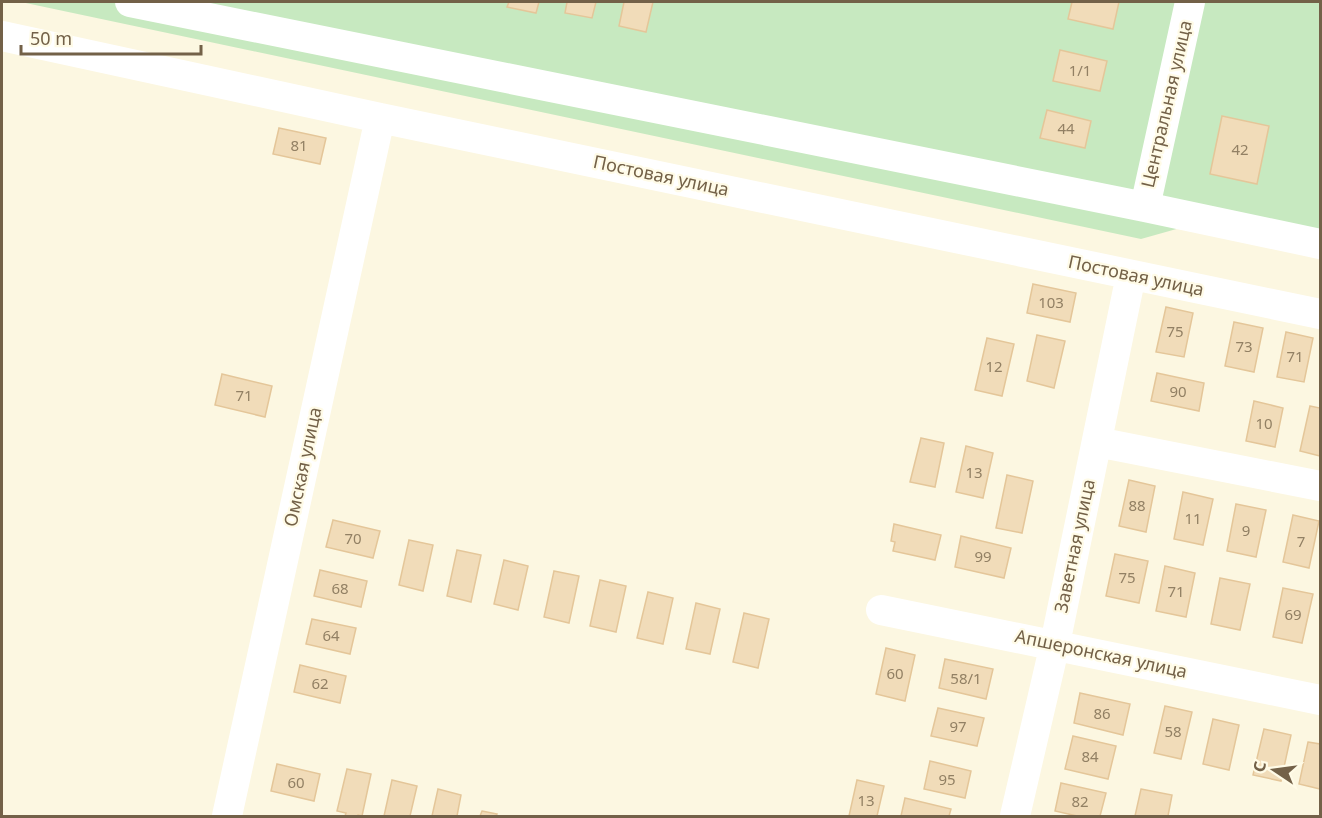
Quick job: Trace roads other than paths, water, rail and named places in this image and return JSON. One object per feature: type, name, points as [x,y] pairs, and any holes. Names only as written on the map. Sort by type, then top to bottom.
[{"type":"street","points":[[130,2],[1320,244]]},
{"type":"street","name":"Центральная улица","points":[[1144,207],[1190,2]]},
{"type":"street","name":"Постовая улица","points":[[2,36],[380,118],[1320,314]]},
{"type":"street","name":"Омская улица","points":[[227,816],[380,118]]},
{"type":"street","name":"Заветная улица","points":[[1016,816],[1131,275]]},
{"type":"street","points":[[1097,442],[1320,486]]},
{"type":"street","name":"Апшеронская улица","points":[[881,610],[1320,700]]}]
